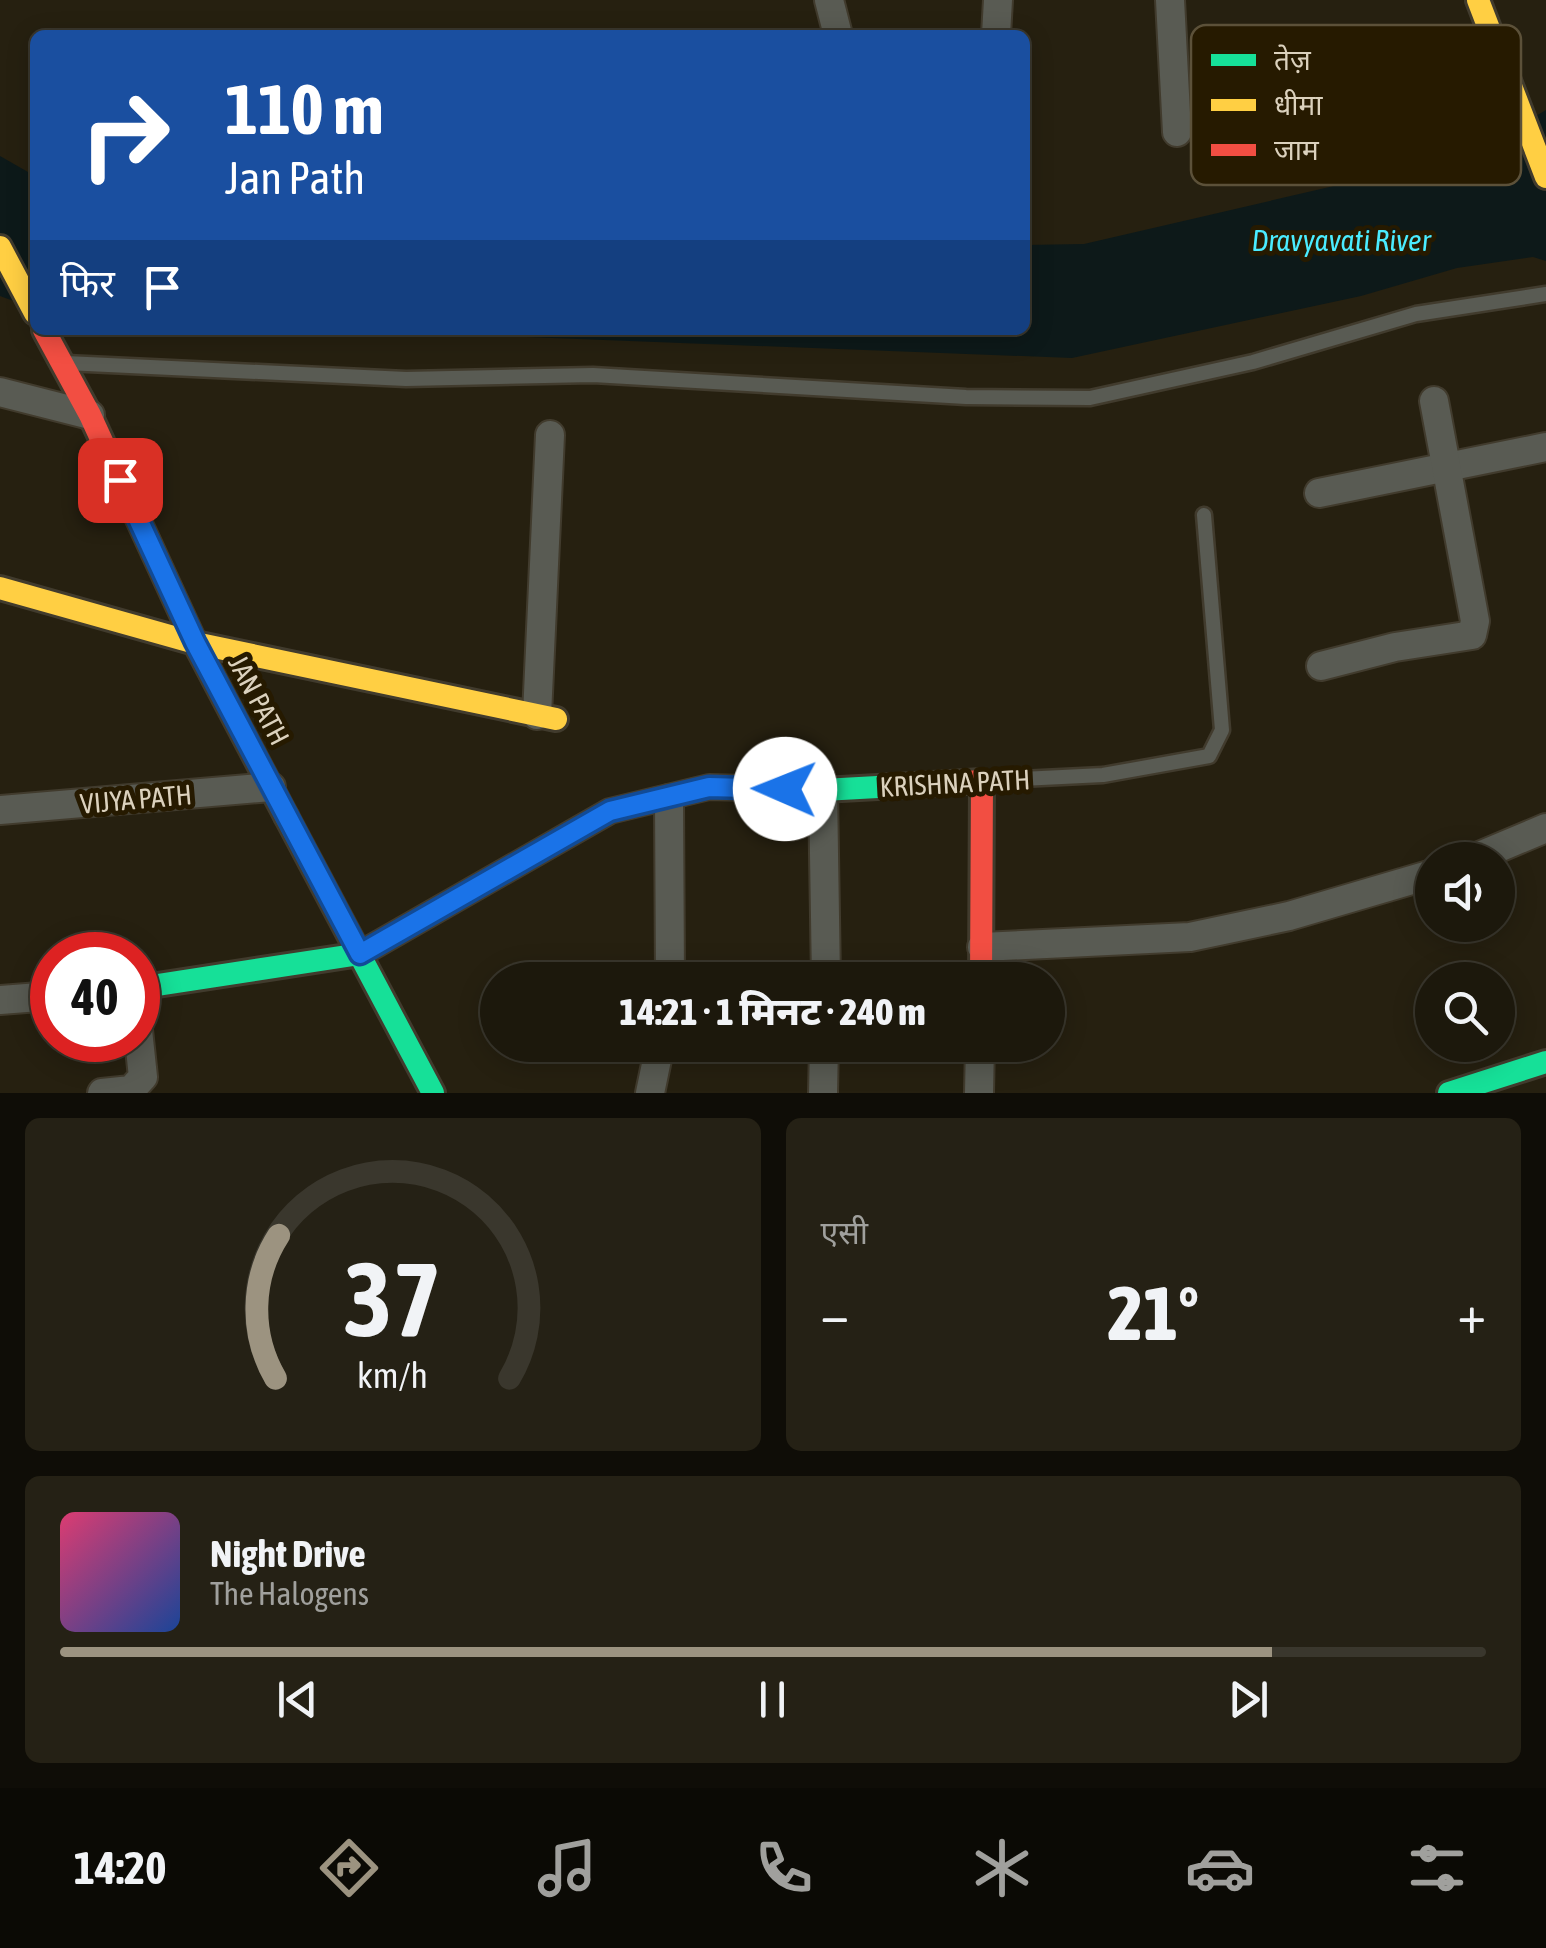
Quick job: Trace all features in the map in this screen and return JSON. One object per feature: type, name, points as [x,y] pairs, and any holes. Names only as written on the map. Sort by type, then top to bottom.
[{"type":"street","points":[[829,0],[837,30]]},
{"type":"street","points":[[996,30],[998,0]]},
{"type":"street","points":[[1170,0],[1177,132]]},
{"type":"street","points":[[1478,0],[1487,25]]},
{"type":"street","points":[[1521,114],[1546,177]]},
{"type":"street","points":[[0,248],[30,304]]},
{"type":"street","points":[[0,293],[30,307]]},
{"type":"street","name":"JAN PATH","points":[[47,335],[90,415],[195,642],[433,1093]]},
{"type":"street","points":[[0,392],[90,415]]},
{"type":"street","points":[[1321,666],[1395,647],[1472,635],[1474,621],[1450,469],[1434,401]]},
{"type":"street","points":[[0,588],[195,642],[546,717],[550,434]]},
{"type":"street","points":[[1319,493],[1546,447]]},
{"type":"street","points":[[982,782],[982,962]]},
{"type":"street","name":"KRISHNA PATH","points":[[160,985],[360,954],[610,811],[709,787],[823,790],[982,782]]},
{"type":"street","name":"VIJYA PATH","points":[[0,810],[271,787]]},
{"type":"street","points":[[823,790],[826,962]]},
{"type":"street","points":[[669,799],[670,962]]},
{"type":"street","points":[[1513,842],[1546,828]]},
{"type":"street","points":[[982,947],[1190,937],[1290,916],[1415,879]]},
{"type":"street","points":[[0,1000],[30,998]]},
{"type":"street","points":[[102,1093],[131,1090],[143,1077],[141,1062]]},
{"type":"street","points":[[650,1093],[656,1062]]},
{"type":"street","points":[[823,1093],[824,1062]]},
{"type":"street","points":[[979,1093],[980,1062]]},
{"type":"street","points":[[1449,1093],[1546,1062]]},
{"type":"lane","points":[[61,362],[406,379],[592,375],[966,397],[1090,398],[1252,362],[1416,314],[1495,298],[1546,294]]},
{"type":"lane","name":"KRISHNA PATH","points":[[982,782],[1103,775],[1209,756],[1222,730],[1204,515]]},
{"type":"water","name":"Dravyavati River","points":[[1546,110],[1546,261],[1533,257],[1457,268],[1361,296],[1072,358],[472,335],[1030,335],[1030,245],[1084,244],[1338,185],[1521,185],[1521,125]]},
{"type":"water","points":[[0,156],[30,173],[30,307],[0,296]]},
{"type":"traffic: fast","points":[[160,985],[360,954],[610,811],[709,787],[823,790],[950,783]]},
{"type":"traffic: fast","points":[[286,816],[433,1093]]},
{"type":"traffic: fast","points":[[1449,1093],[1546,1062]]},
{"type":"traffic: slow","points":[[1478,0],[1488,25]]},
{"type":"traffic: slow","points":[[1521,112],[1546,177]]},
{"type":"traffic: slow","points":[[0,247],[30,304]]},
{"type":"traffic: slow","points":[[0,588],[195,643],[556,719]]},
{"type":"traffic: jam","points":[[47,335],[90,415],[195,643],[286,816]]},
{"type":"traffic: jam","points":[[950,783],[982,781],[981,962]]},
{"type":"route","points":[[120,480],[195,642],[360,954],[610,811],[709,787],[785,789]]}]
